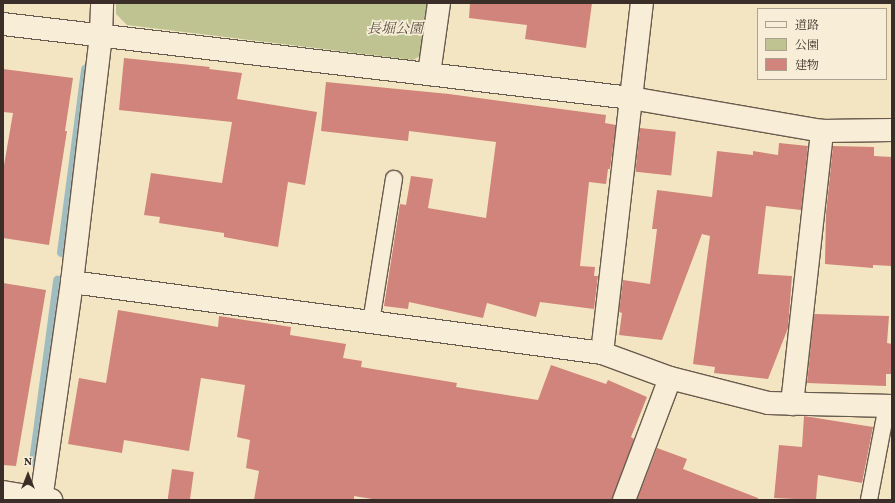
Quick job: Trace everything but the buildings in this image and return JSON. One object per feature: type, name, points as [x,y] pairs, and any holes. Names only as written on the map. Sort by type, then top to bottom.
[{"type":"street","points":[[3,492],[45,499],[101,35],[102,3]]},
{"type":"street","points":[[430,74],[439,3]]},
{"type":"street","points":[[602,353],[642,3]]},
{"type":"street","points":[[3,24],[631,98],[822,131],[892,130]]},
{"type":"street","points":[[792,404],[822,131]]},
{"type":"street","points":[[72,282],[602,353],[670,378],[768,403],[889,406]]},
{"type":"street","points":[[624,500],[670,378]]},
{"type":"lane","points":[[371,322],[394,179]]},
{"type":"lane","points":[[869,500],[889,406]]},
{"type":"green space","name":"長堀公園","points":[[116,3],[431,3],[425,53],[413,60],[127,25],[116,14]]},
{"type":"waterway","points":[[61,252],[85,69]]},
{"type":"waterway","points":[[33,461],[57,280]]}]
